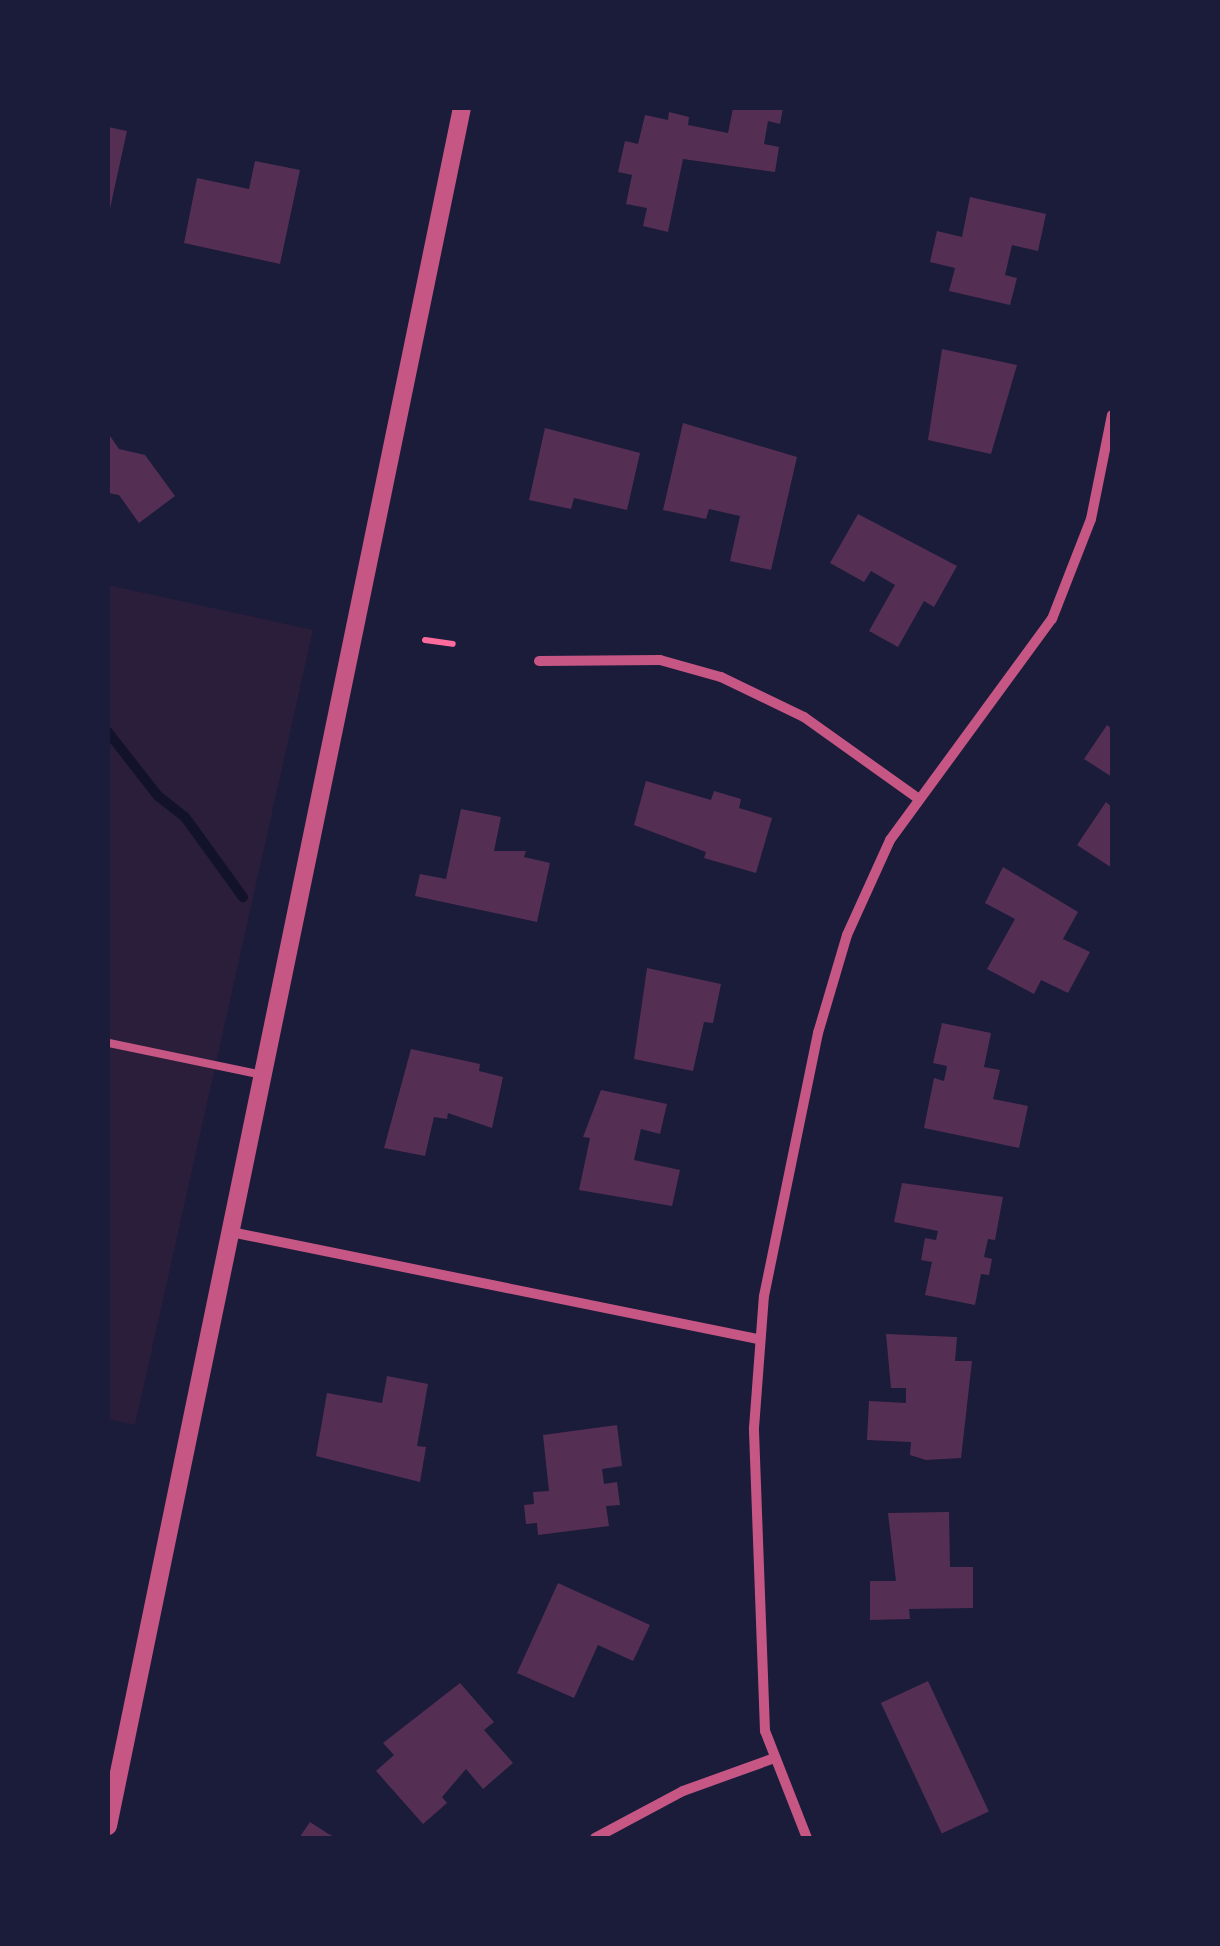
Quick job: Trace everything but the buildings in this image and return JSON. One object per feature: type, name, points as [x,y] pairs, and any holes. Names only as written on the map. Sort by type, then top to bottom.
[{"type":"street","points":[[108,1826],[113,1774],[266,1076],[462,108]]},
{"type":"street","points":[[807,1838],[772,1759],[758,1628],[758,1340],[831,980],[867,885],[916,797],[1052,619],[1091,519],[1112,415]]},
{"type":"street","points":[[539,661],[660,660],[721,677],[804,717],[916,797]]},
{"type":"street","points":[[232,1232],[758,1340]]},
{"type":"street","points":[[595,1838],[683,1790],[772,1759]]},
{"type":"lane","points":[[109,1044],[266,1076]]},
{"type":"path","points":[[425,640],[453,644]]},
{"type":"shaded area","points":[[108,585],[313,630],[135,1425],[108,1419]]},
{"type":"waterway","points":[[108,732],[158,796],[185,817],[243,897]]}]
